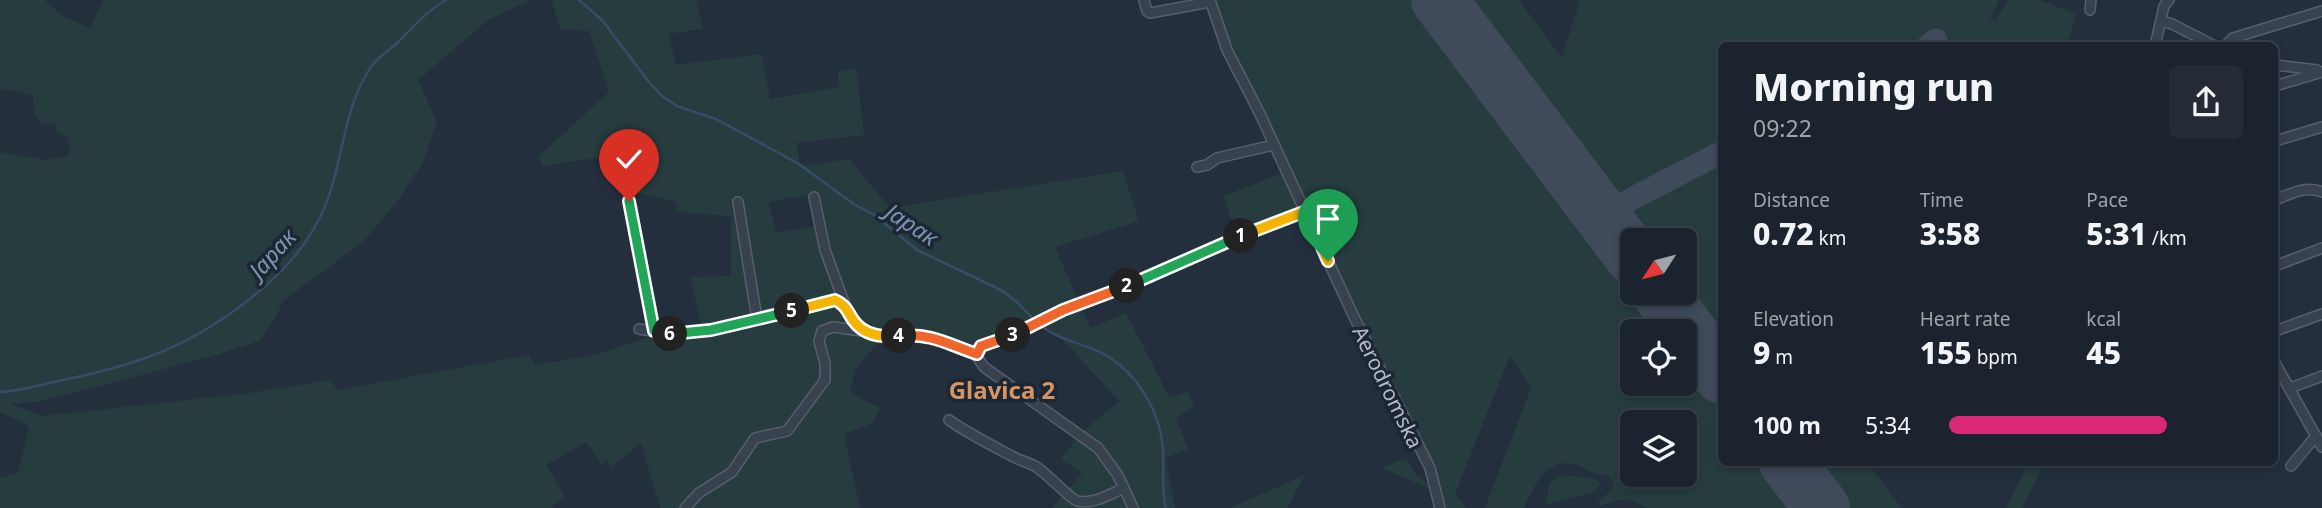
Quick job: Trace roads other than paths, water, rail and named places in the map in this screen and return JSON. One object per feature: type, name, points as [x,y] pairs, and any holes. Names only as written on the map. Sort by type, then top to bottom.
[{"type":"street","points":[[1144,0],[1150,13],[1210,1]]},
{"type":"street","points":[[2156,42],[2164,6],[2169,0]]},
{"type":"street","name":"Aerodromska","points":[[1210,1],[1227,50],[1306,211],[1354,317],[1430,468],[1440,508]]},
{"type":"street","points":[[2229,42],[2233,38],[2322,11]]},
{"type":"street","points":[[2162,21],[2207,42]]},
{"type":"street","points":[[2278,66],[2322,71]]},
{"type":"street","points":[[2278,85],[2322,71]]},
{"type":"street","points":[[2278,140],[2322,127]]},
{"type":"street","points":[[1197,167],[1207,165],[1217,158],[1274,145]]},
{"type":"street","points":[[2278,199],[2301,191],[2322,192]]},
{"type":"street","points":[[814,197],[825,250],[845,305],[857,326],[870,333]]},
{"type":"street","points":[[629,201],[654,331]]},
{"type":"street","points":[[738,202],[757,319]]},
{"type":"street","points":[[1133,508],[1117,474],[1098,448],[984,367],[977,354],[981,346],[1028,329],[1063,310],[1306,211]]},
{"type":"street","points":[[2278,264],[2322,248]]},
{"type":"street","points":[[639,329],[676,335],[711,330],[835,300],[845,305]]},
{"type":"street","points":[[2278,330],[2322,314]]},
{"type":"street","points":[[685,508],[699,494],[732,472],[755,438],[781,433],[793,426],[825,380],[825,363],[819,341],[822,331],[833,327],[885,337],[919,334],[977,354]]},
{"type":"street","points":[[2278,368],[2322,447]]},
{"type":"street","points":[[2290,388],[2321,379]]},
{"type":"street","points":[[949,420],[979,440],[1034,466],[1079,502],[1124,488]]},
{"type":"street","points":[[2291,466],[2316,436]]},
{"type":"waterway","name":"Јарак","points":[[0,392],[95,373],[143,359],[207,329],[262,289],[300,249],[322,213],[335,177],[354,102],[371,67],[426,14],[446,0]]},
{"type":"waterway","name":"Јарак","points":[[579,0],[602,20],[662,96],[677,106],[716,119],[799,164],[855,205],[873,214],[917,250],[1001,290],[1035,321]]},
{"type":"waterway","name":"Јарак","points":[[1040,325],[1109,357],[1130,374],[1146,396],[1161,435],[1166,508]]},
{"type":"district","name":"Glavica 2","points":[[1002,389]]}]
